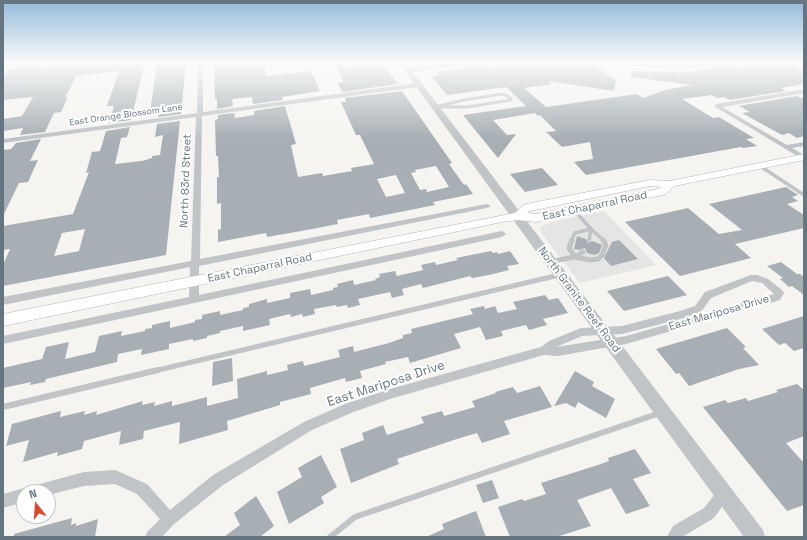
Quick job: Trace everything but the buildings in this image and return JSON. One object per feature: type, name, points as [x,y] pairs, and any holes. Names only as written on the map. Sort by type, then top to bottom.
[{"type":"main road","name":"East Chaparral Road","points":[[518,216],[526,208],[650,183],[670,184],[803,157]]},
{"type":"main road","name":"East Chaparral Road","points":[[3,320],[495,220],[518,216],[536,218],[662,192],[670,184]]},
{"type":"street","name":"North 83rd Street","points":[[194,299],[200,88]]},
{"type":"street","name":"East Orange Blossom Lane","points":[[3,140],[394,88]]},
{"type":"street","name":"North Granite Reef Road","points":[[420,88],[518,216],[756,537]]},
{"type":"street","points":[[803,157],[717,106],[804,91]]},
{"type":"street","points":[[786,147],[804,144]]},
{"type":"street","points":[[3,301],[487,206]]},
{"type":"street","points":[[3,340],[502,234]]},
{"type":"street","name":"East Mariposa Drive","points":[[152,537],[169,519],[218,480],[314,423],[349,408],[390,394],[544,351],[558,352],[612,343],[777,297],[779,293],[765,281],[757,278],[751,278],[708,295],[698,309],[681,315],[622,330],[582,332],[553,344],[544,351]]},
{"type":"street","points":[[56,487],[84,479],[116,477],[142,490],[169,519]]},
{"type":"street","points":[[674,537],[678,531],[708,512],[724,494]]},
{"type":"street","points":[[3,501],[16,497]]},
{"type":"lane","points":[[497,95],[508,96],[510,99],[508,102],[435,107],[464,100],[497,95]]},
{"type":"lane","points":[[760,166],[804,194]]},
{"type":"lane","points":[[574,210],[606,245],[602,255],[598,259],[590,260],[575,257],[569,248],[573,236],[590,229]]},
{"type":"lane","points":[[590,229],[590,240]]},
{"type":"lane","points":[[551,262],[575,257],[584,252]]},
{"type":"lane","points":[[3,407],[561,275]]},
{"type":"lane","points":[[330,537],[355,517],[663,412]]},
{"type":"shaded area","points":[[604,211],[656,265],[580,283],[542,234],[540,229],[542,226],[551,222]]}]
